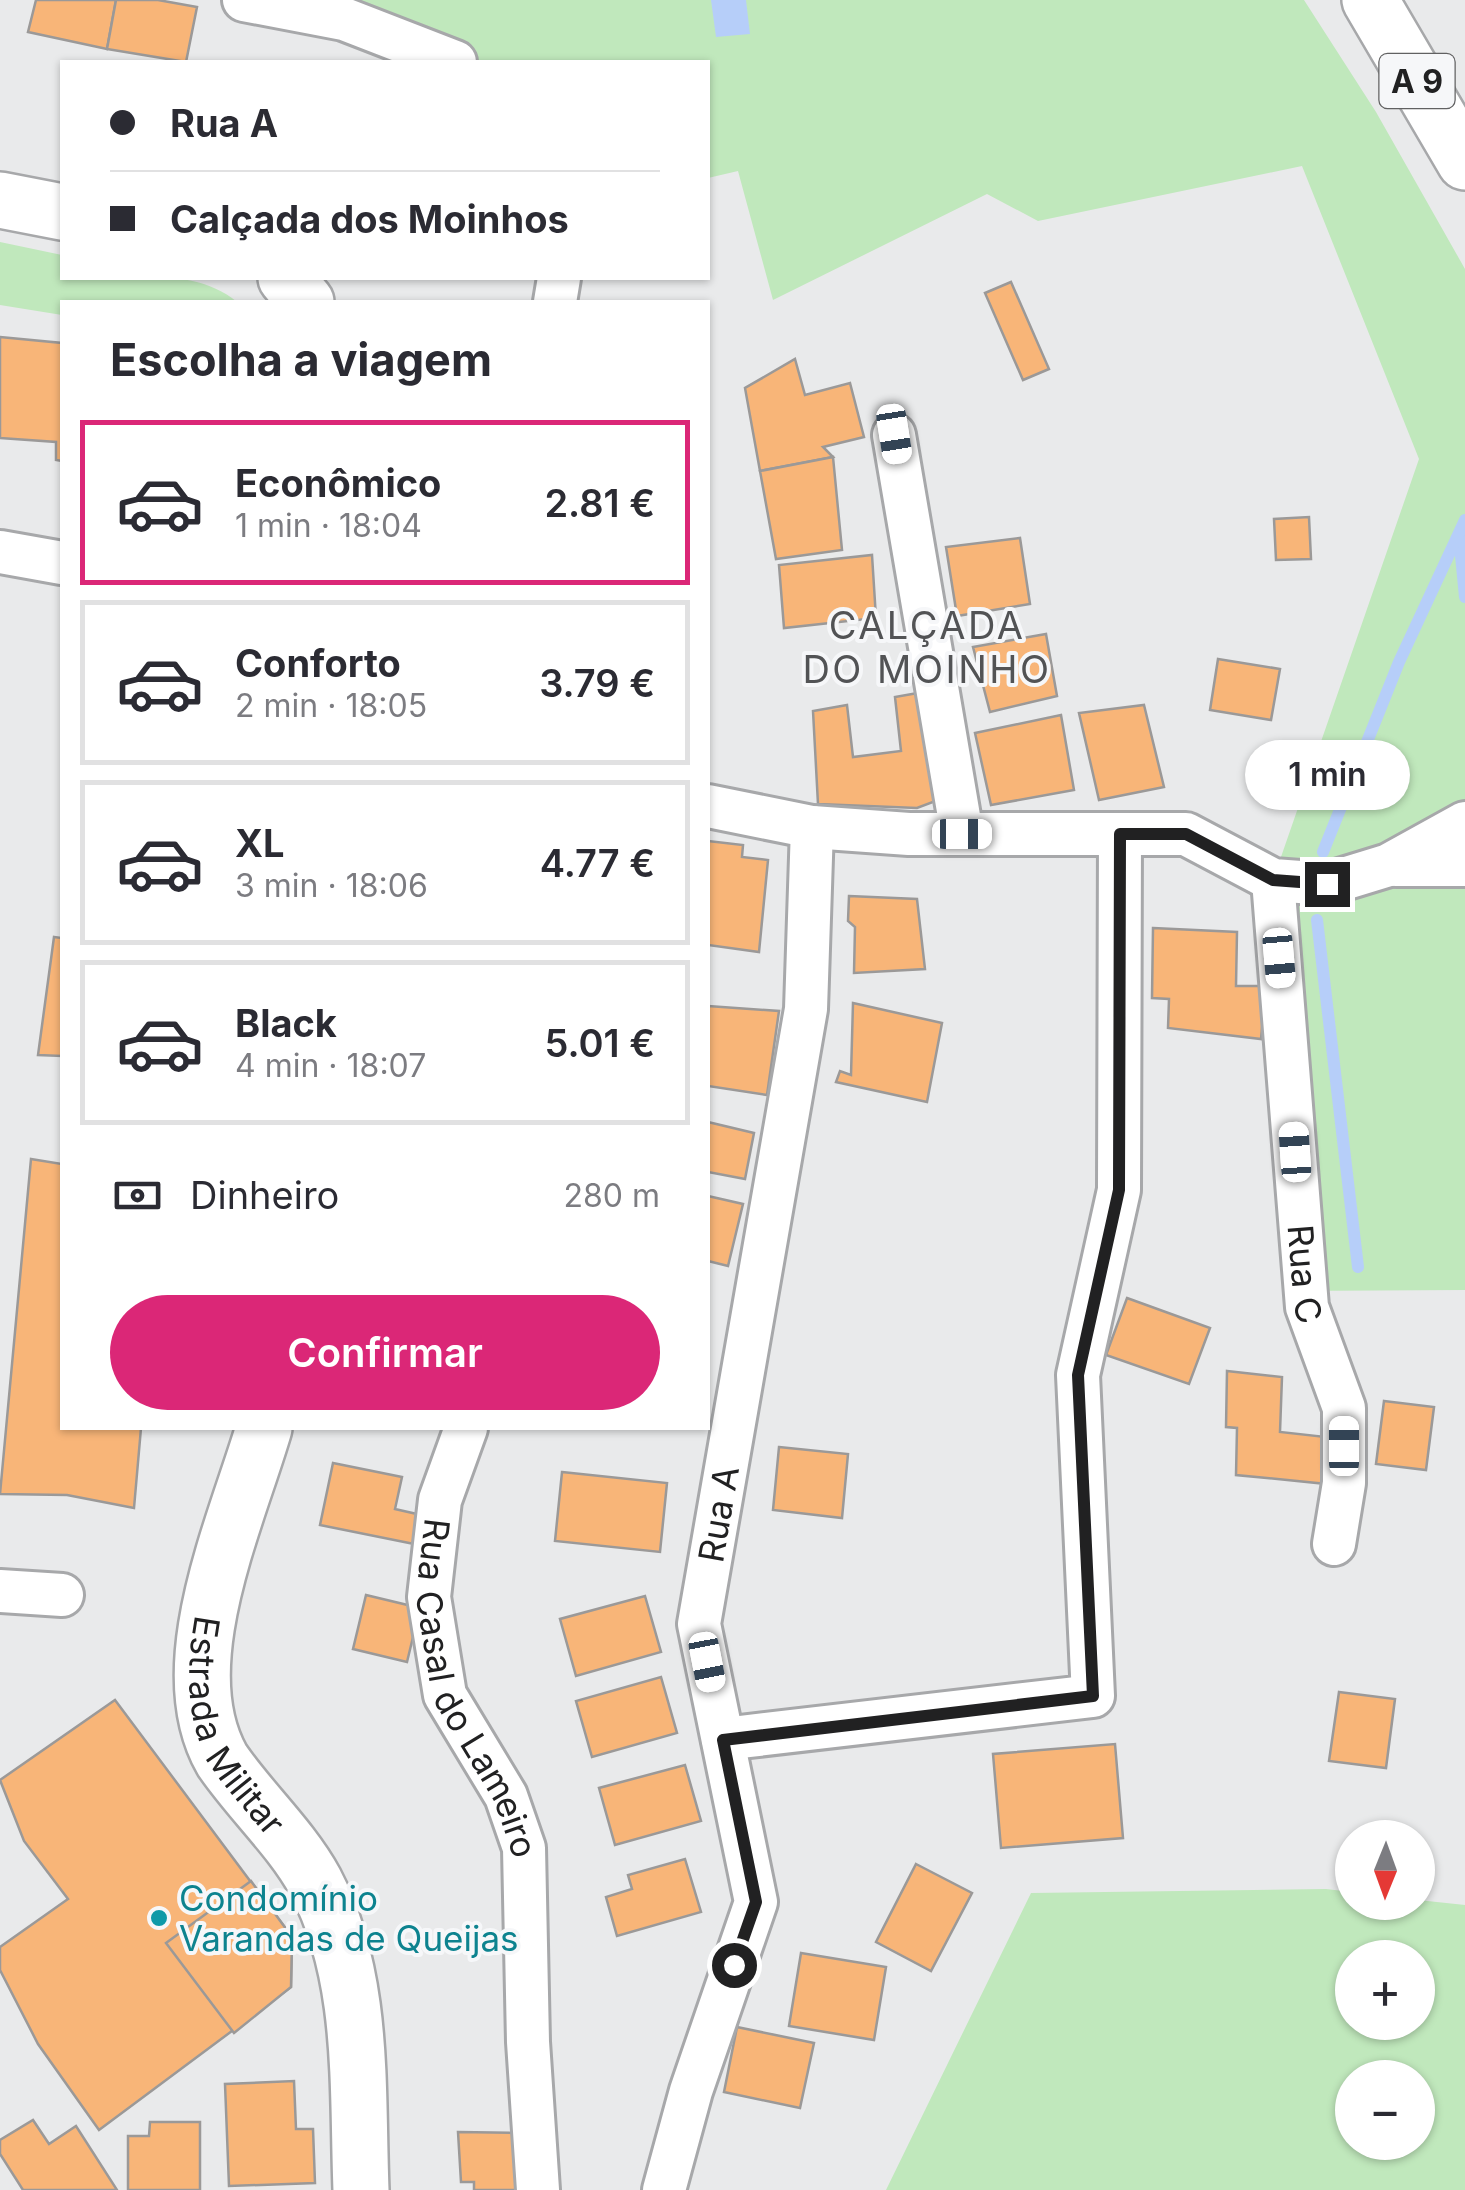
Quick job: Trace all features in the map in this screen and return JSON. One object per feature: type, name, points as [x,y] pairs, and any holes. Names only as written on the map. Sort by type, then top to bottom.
[{"type":"main road","name":"A 9","points":[[1370,0],[1465,162]]},
{"type":"main road","points":[[0,200],[60,212]]},
{"type":"main road","points":[[288,280],[304,300]]},
{"type":"main road","name":"Estrada Militar","points":[[263,1430],[207,1618],[201,1649],[204,1713],[210,1739],[222,1760],[313,1879],[340,1940],[352,1993],[361,2190]]},
{"type":"street","points":[[244,0],[344,19],[449,60]]},
{"type":"street","points":[[894,434],[962,834]]},
{"type":"street","points":[[710,806],[812,827],[962,834],[1186,834],[1273,880],[1327,884],[1389,865],[1465,823]]},
{"type":"street","name":"Rua A","points":[[664,2190],[691,2091],[756,1902],[700,1624],[806,1009],[812,827]]},
{"type":"street","points":[[723,1740],[1093,1696],[1078,1375],[1119,1190],[1120,834]]},
{"type":"street","points":[[1389,865],[1465,865]]},
{"type":"street","name":"Rua C","points":[[1273,880],[1307,1307],[1344,1408],[1344,1484],[1334,1544]]},
{"type":"street","name":"Rua Casal do Lameiro","points":[[465,1430],[440,1500],[429,1597],[446,1696],[506,1796],[524,1848],[528,2042],[538,2190]]},
{"type":"street","points":[[0,1590],[62,1595]]},
{"type":"green space","points":[[244,0],[1304,0],[1376,112],[1465,269],[1465,1290],[1288,1291],[1273,880],[1419,459],[1302,166],[1038,221],[987,194],[773,300],[738,171],[710,178],[710,60],[448,60]]},
{"type":"green space","points":[[0,242],[60,255],[60,280],[186,280],[219,290],[234,300],[60,300],[60,315],[0,305]]},
{"type":"green space","points":[[1326,1889],[1335,1890],[1335,1920],[1435,1920],[1435,1902],[1465,1905],[1465,2190],[886,2190],[1031,1893]]},
{"type":"water","points":[[711,0],[746,0],[750,34],[716,37]]},
{"type":"building","points":[[36,0],[116,0],[107,49],[28,32]]},
{"type":"building","points":[[116,0],[158,0],[197,7],[186,60],[107,49]]},
{"type":"building","points":[[1011,282],[1049,369],[1023,380],[985,293]]},
{"type":"building","points":[[0,337],[60,343],[60,461],[56,460],[56,442],[0,438]]},
{"type":"building","points":[[795,359],[805,395],[850,383],[864,437],[823,447],[833,457],[760,471],[745,388]]},
{"type":"building","points":[[833,457],[842,550],[776,559],[760,471]]},
{"type":"building","points":[[1309,517],[1311,559],[1276,560],[1274,519]]},
{"type":"building","points":[[1020,538],[1030,604],[957,616],[946,547]]},
{"type":"building","points":[[872,555],[876,618],[784,628],[779,565]]},
{"type":"building","points":[[1046,634],[1057,696],[990,712],[973,647]]},
{"type":"building","points":[[1218,659],[1280,669],[1271,720],[1210,710]]},
{"type":"building","points":[[929,691],[941,799],[917,808],[818,804],[813,711],[847,705],[853,757],[901,751],[895,697]]},
{"type":"building","points":[[1144,705],[1164,787],[1099,800],[1079,713]]},
{"type":"building","points":[[1061,715],[1074,790],[991,805],[975,733]]},
{"type":"building","points":[[710,841],[743,845],[742,857],[768,860],[759,952],[710,945]]},
{"type":"building","points":[[849,896],[917,899],[925,969],[854,973],[855,927],[848,921]]},
{"type":"building","points":[[1153,928],[1237,932],[1236,986],[1266,986],[1261,1039],[1168,1028],[1169,999],[1152,998]]},
{"type":"building","points":[[54,937],[60,938],[60,1056],[38,1055]]},
{"type":"building","points":[[853,1003],[942,1023],[927,1102],[836,1082],[840,1071],[851,1075]]},
{"type":"building","points":[[710,1006],[779,1011],[767,1095],[710,1086]]},
{"type":"building","points":[[710,1122],[754,1133],[745,1179],[710,1172]]},
{"type":"building","points":[[31,1159],[60,1164],[60,1430],[141,1430],[134,1508],[67,1495],[0,1494]]},
{"type":"building","points":[[710,1196],[743,1204],[728,1266],[710,1262]]},
{"type":"building","points":[[1127,1298],[1210,1328],[1189,1384],[1106,1355]]},
{"type":"building","points":[[1227,1371],[1282,1377],[1280,1432],[1326,1437],[1327,1484],[1236,1475],[1237,1428],[1226,1427]]},
{"type":"building","points":[[1384,1401],[1434,1407],[1426,1470],[1376,1464]]},
{"type":"building","points":[[779,1447],[848,1454],[842,1518],[773,1510]]},
{"type":"building","points":[[333,1463],[402,1477],[395,1509],[430,1517],[424,1546],[320,1525]]},
{"type":"building","points":[[562,1472],[667,1483],[660,1552],[555,1541]]},
{"type":"building","points":[[366,1595],[420,1608],[407,1662],[353,1649]]},
{"type":"building","points":[[645,1596],[661,1652],[576,1676],[560,1619]]},
{"type":"building","points":[[661,1677],[677,1733],[592,1757],[576,1701]]},
{"type":"building","points":[[1339,1692],[1395,1699],[1386,1768],[1329,1761]]},
{"type":"building","name":"Condomínio Varandas de Queijas","points":[[115,1700],[292,1937],[291,1987],[99,2130],[38,2044],[0,1970],[0,1947],[68,1899],[24,1841],[0,1780]]},
{"type":"building","points":[[1115,1744],[1123,1838],[1001,1848],[993,1754]]},
{"type":"building","points":[[685,1765],[701,1821],[615,1845],[599,1788]]},
{"type":"building","points":[[685,1859],[701,1912],[617,1936],[606,1897],[632,1889],[628,1875]]},
{"type":"building","points":[[916,1864],[972,1893],[931,1971],[876,1942]]},
{"type":"building","points":[[251,1881],[292,1937],[291,1987],[234,2033],[166,1943]]},
{"type":"building","points":[[801,1953],[886,1967],[874,2040],[789,2026]]},
{"type":"building","points":[[737,2027],[814,2043],[800,2108],[724,2092]]},
{"type":"building","points":[[294,2081],[296,2129],[313,2129],[315,2183],[229,2186],[225,2084]]},
{"type":"building","points":[[33,2120],[49,2144],[76,2126],[117,2190],[23,2190],[0,2154],[0,2140]]},
{"type":"building","points":[[150,2122],[200,2122],[200,2190],[128,2190],[128,2136],[149,2136]]},
{"type":"building","points":[[458,2132],[521,2133],[522,2190],[474,2190],[474,2182],[461,2182]]},
{"type":"waterway","points":[[1323,852],[1399,662],[1465,520]]},
{"type":"waterway","points":[[1459,535],[1465,597]]},
{"type":"waterway","points":[[1317,920],[1358,1267]]},
{"type":"place","name":"Condomínio Varandas de Queijas","points":[[159,1918]]},
{"type":"district","name":"CALÇADA DO MOINHO","points":[[927,647]]},
{"type":"route","points":[[734,1965],[756,1902],[723,1740],[1093,1696],[1078,1375],[1119,1190],[1120,834],[1186,834],[1273,880],[1327,884]]}]
